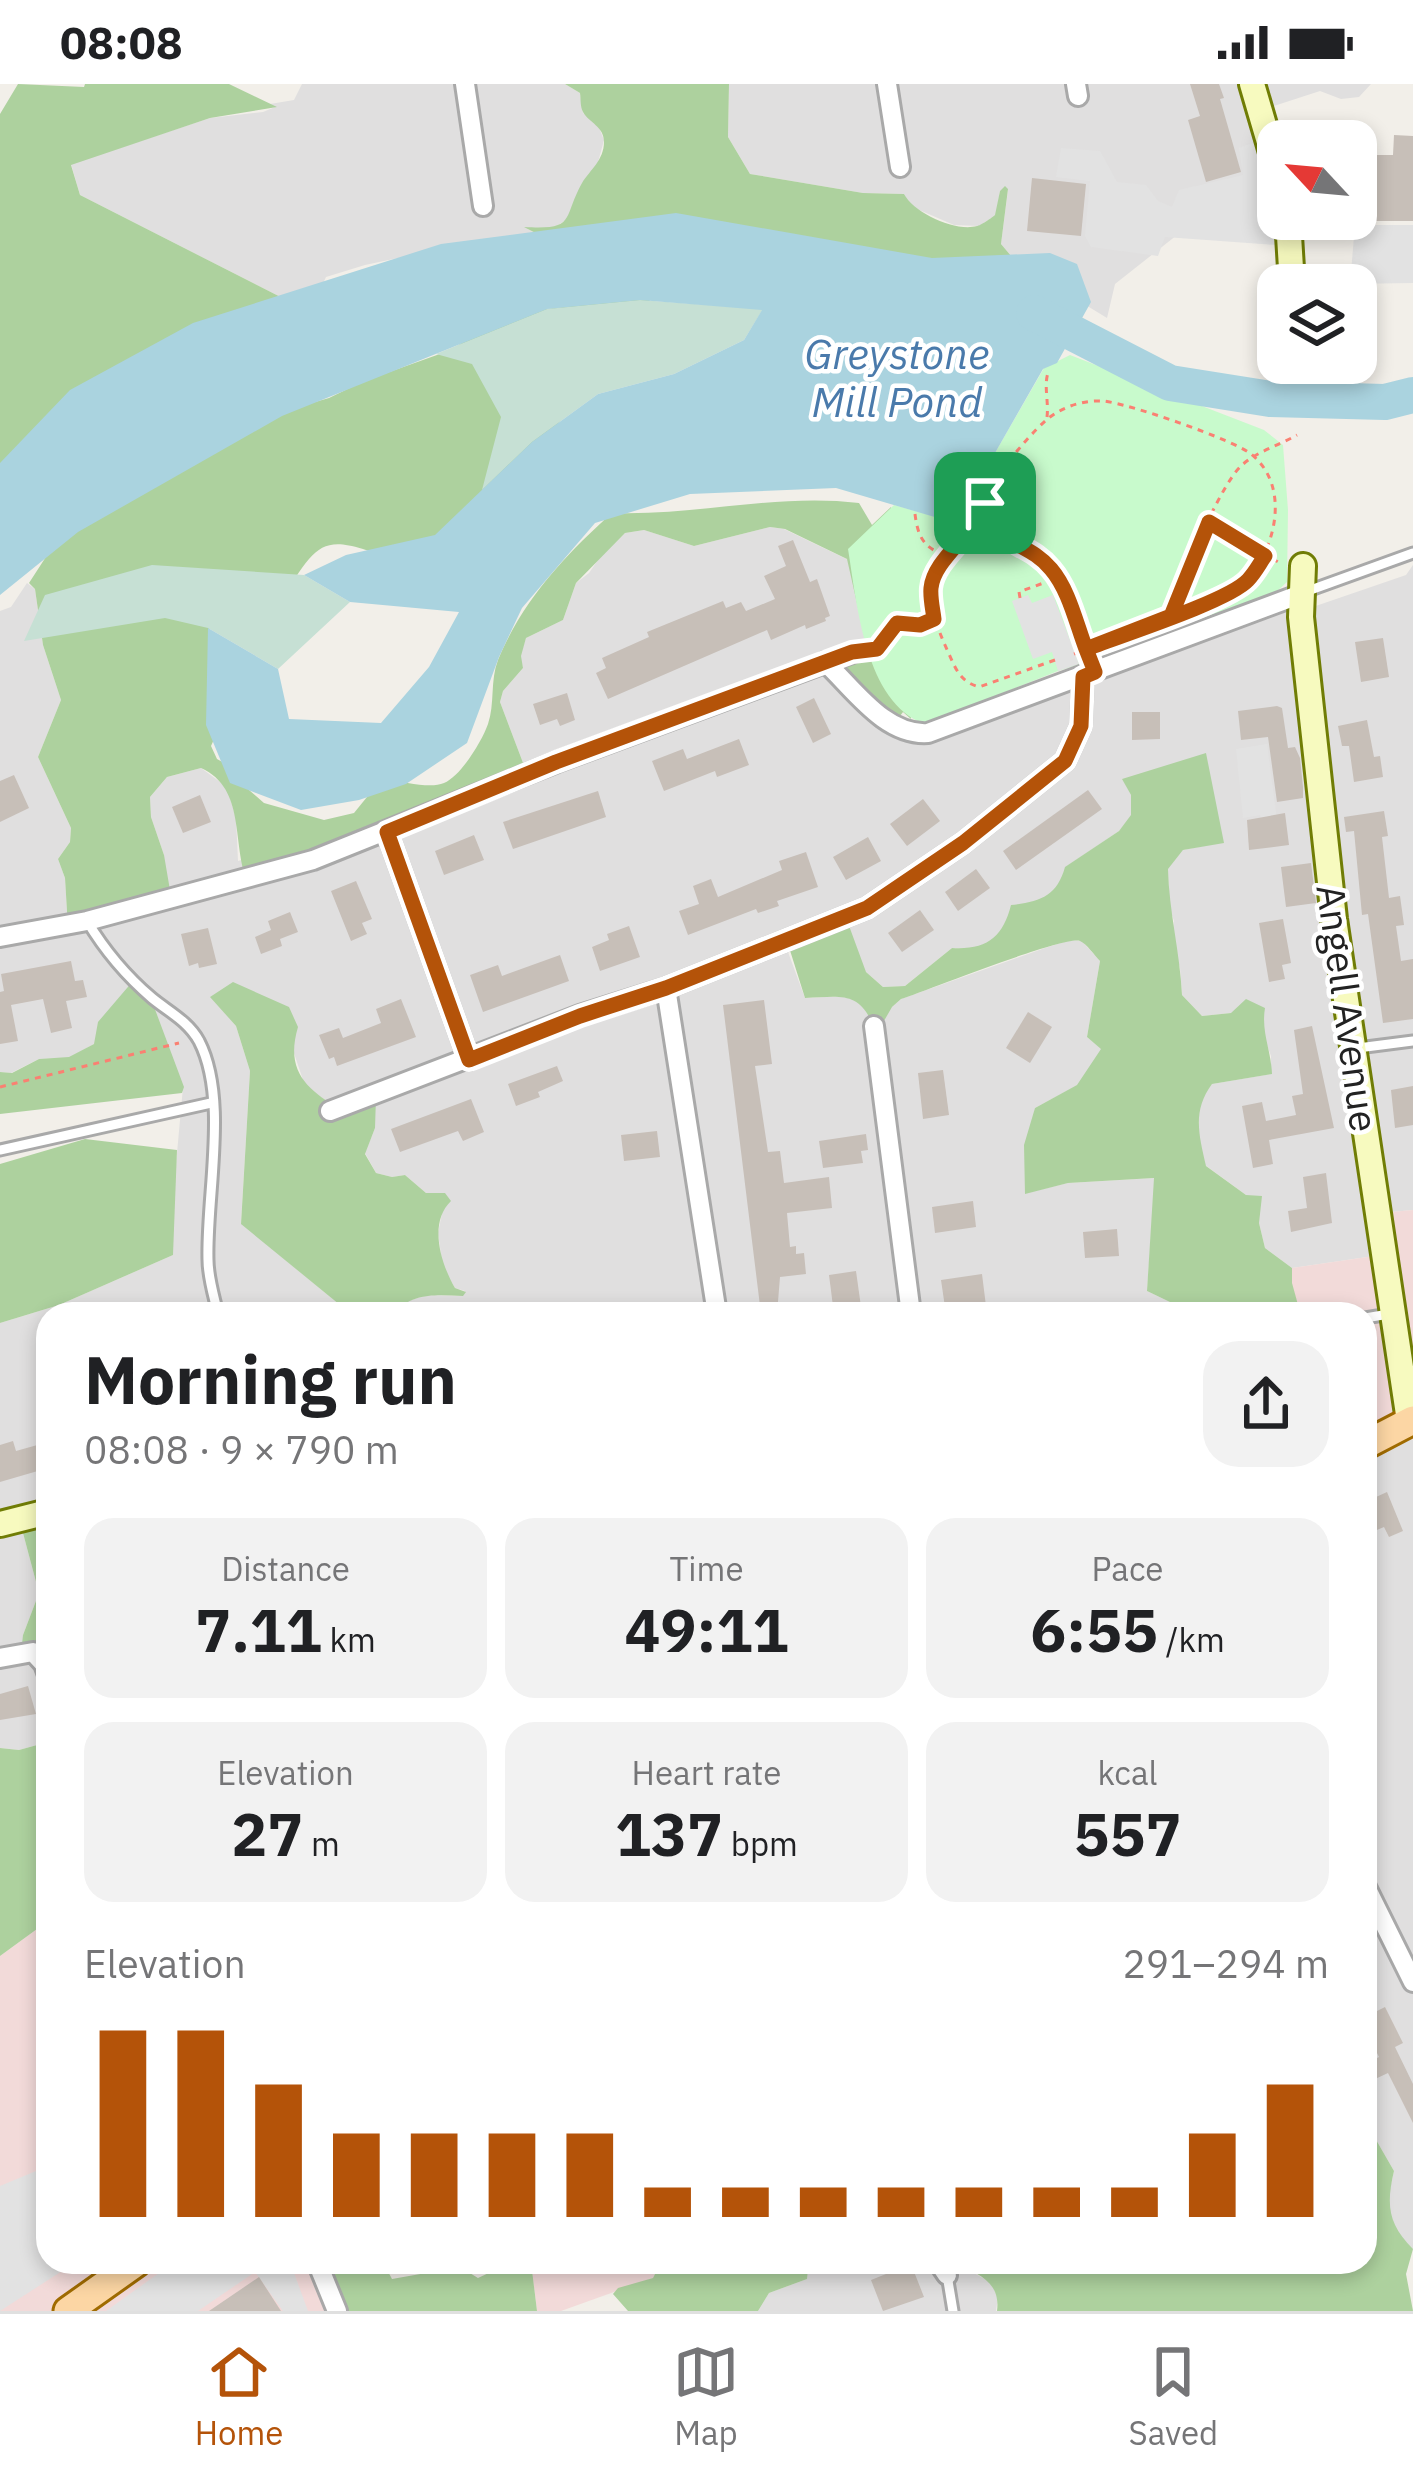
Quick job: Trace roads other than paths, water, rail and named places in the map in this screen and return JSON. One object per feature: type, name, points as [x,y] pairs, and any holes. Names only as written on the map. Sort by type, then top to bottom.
[{"type":"main road","points":[[1377,1439],[1412,1423]]},
{"type":"main road","points":[[68,2311],[120,2274]]},
{"type":"street","points":[[465,84],[483,206]]},
{"type":"street","points":[[887,84],[900,167]]},
{"type":"street","points":[[1252,84],[1263,120]]},
{"type":"street","points":[[825,662],[891,726],[910,734],[928,733],[1089,675],[1302,577]]},
{"type":"street","name":"Angell Avenue","points":[[1302,577],[1321,802],[1353,1049],[1376,1302]]},
{"type":"street","points":[[0,937],[87,922],[266,874],[852,652]]},
{"type":"street","points":[[330,1111],[666,988],[867,908],[963,843],[1065,761],[1081,726],[1089,675]]},
{"type":"street","points":[[387,832],[469,1060]]},
{"type":"street","points":[[666,988],[715,1302]]},
{"type":"street","points":[[874,1026],[908,1302]]},
{"type":"street","name":"Angell Avenue","points":[[1377,1316],[1412,1423]]},
{"type":"street","points":[[0,1524],[36,1515]]},
{"type":"street","points":[[0,1658],[36,1655]]},
{"type":"street","points":[[1377,1909],[1411,1974]]},
{"type":"street","points":[[322,2274],[337,2311]]},
{"type":"lane","points":[[1302,577],[1413,553]]},
{"type":"lane","points":[[87,922],[107,954],[154,1000],[182,1018],[198,1038],[209,1067],[208,1266],[216,1302]]},
{"type":"lane","points":[[1353,1049],[1413,1041]]},
{"type":"lane","points":[[0,1150],[212,1103]]},
{"type":"lane","points":[[944,2274],[953,2311]]},
{"type":"water","name":"Greystone Mill Pond","points":[[676,213],[932,258],[1050,253],[1077,264],[1091,302],[1057,363],[1043,369],[955,523],[836,488],[690,494],[595,523],[522,608],[467,743],[406,784],[359,800],[301,810],[230,783],[206,725],[208,628],[278,669],[289,719],[381,723],[429,667],[459,612],[350,602],[304,575],[346,555],[435,535],[532,442],[598,394],[674,374],[744,340],[762,310],[640,300],[547,309],[282,416],[78,532],[0,595],[0,463],[70,390],[193,323],[441,244]]},
{"type":"waterway","points":[[1034,313],[1170,383],[1270,399],[1385,402],[1413,395]]}]
